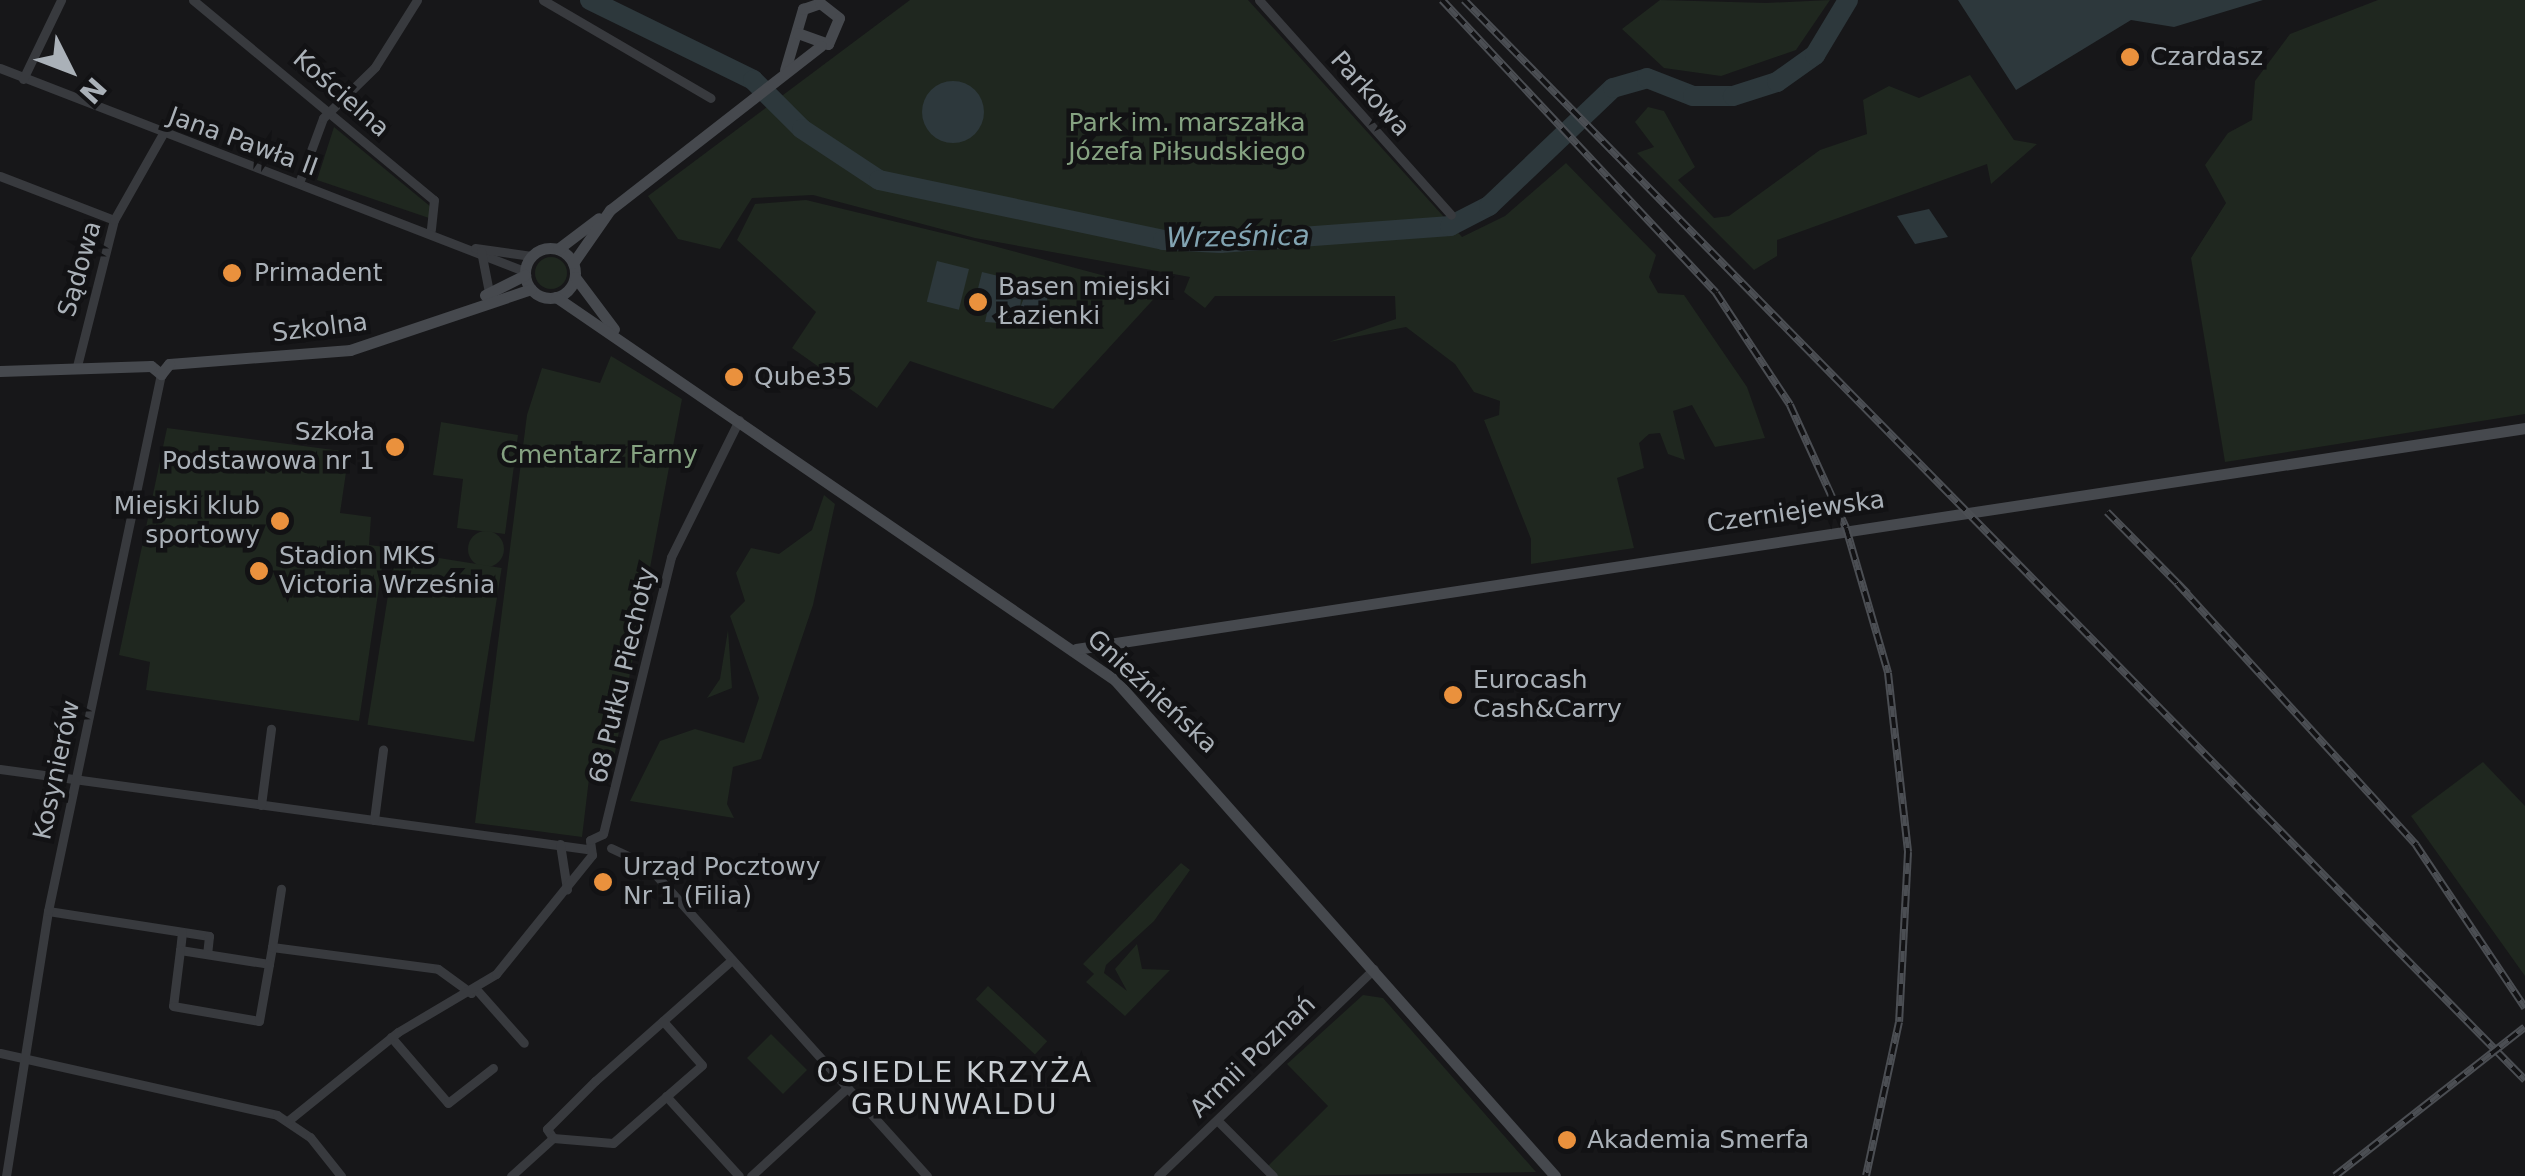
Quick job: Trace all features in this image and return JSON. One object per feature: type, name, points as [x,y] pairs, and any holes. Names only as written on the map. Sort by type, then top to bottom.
[{"type":"street","points":[[24,79],[61,0]]},
{"type":"street","name":"Kościelna","points":[[193,0],[436,202],[432,230]]},
{"type":"street","points":[[299,183],[331,112],[387,51],[417,0]]},
{"type":"street","points":[[543,0],[711,98]]},
{"type":"street","name":"Parkowa","points":[[1259,0],[1451,215]]},
{"type":"street","points":[[607,213],[556,297],[531,290],[524,273],[531,256],[558,249],[778,82],[838,32],[831,4],[814,2],[798,14],[798,33],[778,82]]},
{"type":"street","points":[[798,33],[821,46]]},
{"type":"street","name":"Jana Pawła II","points":[[0,68],[162,135],[432,230],[524,273]]},
{"type":"street","name":"Sądowa","points":[[77,366],[114,220],[162,135]]},
{"type":"street","points":[[0,176],[114,220]]},
{"type":"street","points":[[558,249],[574,270]]},
{"type":"street","points":[[478,250],[489,292]]},
{"type":"street","name":"Jana Pawła II","points":[[478,250],[531,256]]},
{"type":"street","name":"Gnieźnieńska","points":[[574,270],[627,344]]},
{"type":"street","name":"Szkolna","points":[[470,307],[524,273]]},
{"type":"street","name":"Szkolna","points":[[0,371],[77,366],[160,368],[339,352],[424,330],[470,307],[531,290]]},
{"type":"street","name":"Gnieźnieńska","points":[[556,297],[1076,649],[1209,776],[1555,1176]]},
{"type":"street","name":"Kosynierów","points":[[6,1175],[48,912],[160,368]]},
{"type":"street","name":"68 Pułku Piechoty","points":[[603,834],[671,557],[740,420]]},
{"type":"street","name":"Czerniejewska","points":[[1076,649],[2525,428]]},
{"type":"street","points":[[261,805],[271,729]]},
{"type":"street","points":[[374,820],[382,750]]},
{"type":"street","points":[[0,769],[560,844],[590,852],[612,848]]},
{"type":"street","points":[[288,1120],[391,1037],[474,991],[522,950],[603,834],[612,848],[646,864],[927,1176]]},
{"type":"street","points":[[560,844],[567,889]]},
{"type":"street","points":[[182,932],[173,1006],[260,1021],[281,889]]},
{"type":"street","points":[[48,912],[209,936],[207,954]]},
{"type":"street","points":[[272,947],[438,969],[474,991],[524,1043]]},
{"type":"street","points":[[180,950],[269,964]]},
{"type":"street","points":[[553,1138],[547,1129],[732,960]]},
{"type":"street","name":"Armii Poznań","points":[[1158,1176],[1376,968]]},
{"type":"street","points":[[511,1176],[553,1138],[613,1143],[702,1064],[664,1021]]},
{"type":"street","points":[[391,1037],[448,1103],[494,1068]]},
{"type":"street","points":[[0,1053],[288,1120],[341,1176]]},
{"type":"street","points":[[751,1176],[847,1088]]},
{"type":"street","points":[[666,1096],[739,1176]]},
{"type":"street","points":[[1216,1120],[1273,1176]]},
{"type":"street","points":[[6,1175],[20,1176]]},
{"type":"green space","name":"Park im. marszałka Józefa Piłsudskiego","points":[[910,0],[1248,0],[1462,237],[1505,216],[1566,163],[1656,255],[1649,277],[1658,293],[1684,295],[1747,387],[1765,438],[1715,447],[1692,405],[1673,411],[1685,460],[1668,454],[1660,433],[1649,434],[1639,443],[1644,468],[1617,478],[1634,548],[1531,564],[1531,539],[1484,420],[1499,415],[1500,401],[1474,392],[1455,364],[1406,327],[1329,342],[1396,319],[1395,296],[1215,296],[1205,308],[1184,292],[1190,277],[975,238],[813,195],[752,198],[720,249],[678,239],[648,196]]},
{"type":"green space","points":[[1660,0],[1830,0],[1796,50],[1721,76],[1664,68],[1622,29]]},
{"type":"green space","points":[[2378,0],[2525,0],[2525,414],[2225,462],[2191,258],[2226,203],[2205,165],[2228,133],[2252,120],[2255,81],[2290,34]]},
{"type":"green space","points":[[1970,75],[2014,140],[2037,144],[1991,184],[1987,164],[1777,240],[1777,256],[1754,270],[1637,153],[1654,147],[1635,122],[1648,107],[1664,111],[1695,167],[1678,180],[1714,218],[1729,216],[1820,150],[1867,134],[1863,100],[1889,86],[1919,98]]},
{"type":"green space","points":[[334,127],[431,207],[429,218],[317,180]]},
{"type":"green space","name":"Basen miejski Łazienki","points":[[806,200],[1161,291],[1053,409],[910,361],[877,408],[792,348],[816,312],[737,240],[755,204]]},
{"type":"green space","points":[[551,257],[562,262],[567,273],[562,284],[551,289],[540,284],[535,273],[540,262]]},
{"type":"green space","name":"Cmentarz Farny","points":[[611,356],[682,399],[613,763],[591,762],[582,837],[475,823],[527,415],[542,368],[600,383]]},
{"type":"green space","points":[[441,422],[518,435],[505,534],[457,528],[463,479],[433,475]]},
{"type":"green space","name":"Stadion MKS Victoria Września","points":[[167,428],[349,452],[340,513],[371,517],[369,545],[385,547],[359,721],[146,690],[150,662],[119,655]]},
{"type":"green space","points":[[824,495],[835,504],[813,605],[761,759],[733,767],[727,804],[734,818],[630,801],[660,741],[695,729],[744,743],[759,698],[730,616],[745,601],[736,573],[751,548],[779,554],[812,530]]},
{"type":"green space","points":[[486,531],[499,536],[504,549],[499,562],[486,567],[473,562],[468,549],[473,536]]},
{"type":"green space","points":[[395,551],[502,568],[474,742],[367,725]]},
{"type":"green space","points":[[728,630],[732,688],[707,698],[720,679]]},
{"type":"green space","points":[[2483,762],[2525,806],[2525,976],[2411,816]]},
{"type":"green space","points":[[1181,863],[1190,870],[1154,921],[1106,965],[1104,973],[1127,991],[1115,969],[1137,944],[1142,969],[1170,970],[1125,1016],[1086,982],[1094,974],[1083,964]]},
{"type":"green space","points":[[988,986],[1047,1041],[1035,1054],[976,999]]},
{"type":"green space","points":[[1363,995],[1383,998],[1536,1172],[1277,1176],[1267,1167],[1328,1106],[1287,1064]]},
{"type":"green space","points":[[771,1034],[807,1070],[783,1094],[747,1058]]},
{"type":"shaded area","points":[[1958,0],[2263,0],[2174,27],[2131,20],[2016,90]]},
{"type":"shaded area","points":[[953,81],[975,90],[984,112],[975,134],[953,143],[931,134],[922,112],[931,90]]},
{"type":"shaded area","points":[[1929,209],[1948,237],[1915,244],[1897,216]]},
{"type":"shaded area","points":[[937,261],[969,269],[959,310],[927,302]]},
{"type":"shaded area","points":[[982,272],[1023,282],[1020,308],[1030,282],[1048,284],[1047,303],[1029,308],[1041,326],[985,322],[989,304],[975,301]]},
{"type":"waterway","name":"Wrześnica","points":[[590,0],[753,80],[802,129],[879,180],[1163,240],[1220,243],[1450,226],[1489,206],[1613,88],[1647,78],[1693,96],[1733,96],[1777,82],[1815,55],[1848,0]]},
{"type":"railway","points":[[1442,0],[1716,293],[1790,405],[1846,528],[1888,673],[1908,852],[1899,1022],[1866,1176]]},
{"type":"railway","points":[[1464,0],[2525,1080]]},
{"type":"railway","points":[[2107,512],[2188,594]]},
{"type":"railway","points":[[2177,583],[2416,845],[2525,1008]]},
{"type":"railway","points":[[2335,1176],[2525,1027]]},
{"type":"place","name":"Czardasz","points":[[2130,57]]},
{"type":"place","name":"Primadent","points":[[232,273]]},
{"type":"place","name":"Basen miejski Łazienki","points":[[978,302]]},
{"type":"place","name":"Qube35","points":[[734,377]]},
{"type":"place","name":"Szkoła Podstawowa nr 1","points":[[395,447]]},
{"type":"place","name":"Miejski klub sportowy","points":[[280,521]]},
{"type":"place","name":"Stadion MKS Victoria Września","points":[[259,571]]},
{"type":"place","name":"Eurocash Cash&Carry","points":[[1453,695]]},
{"type":"place","name":"Urząd Pocztowy Nr 1 (Filia)","points":[[603,882]]},
{"type":"place","name":"Akademia Smerfa","points":[[1567,1140]]},
{"type":"district","name":"OSIEDLE KRZYŻA GRUNWALDU","points":[[955,1089]]}]
